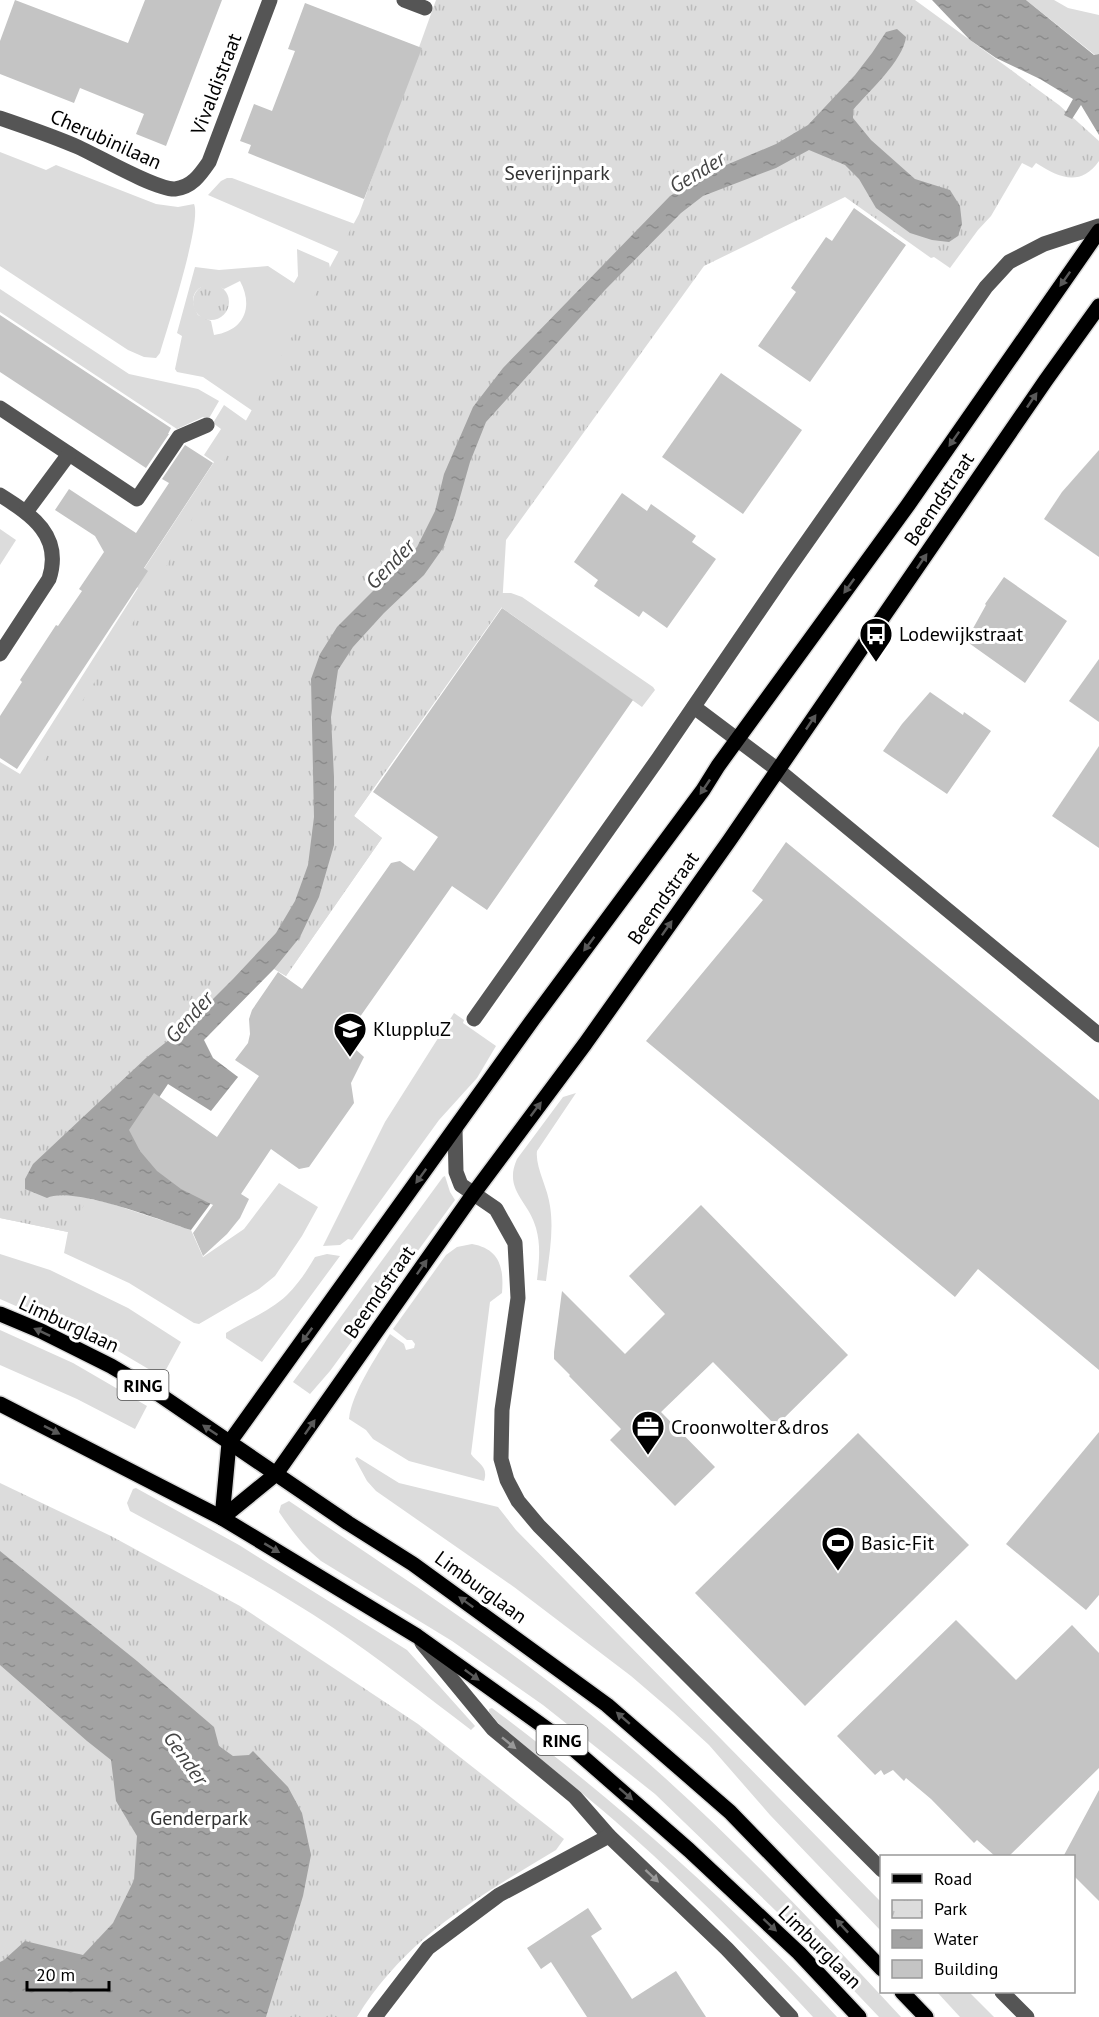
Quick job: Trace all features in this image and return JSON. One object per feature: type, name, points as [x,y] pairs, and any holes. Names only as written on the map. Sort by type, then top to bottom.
[{"type":"main road","name":"Beemdstraat","points":[[222,1518],[230,1443],[908,505],[1099,231]]},
{"type":"main road","name":"Beemdstraat","points":[[222,1518],[276,1474],[474,1193],[585,1044],[1099,306]]},
{"type":"main road","name":"Limburglaan","points":[[0,1314],[41,1331],[111,1366],[160,1395],[348,1523],[413,1564],[607,1705],[730,1812],[880,1967]]},
{"type":"main road","name":"Limburglaan","points":[[0,1404],[222,1518],[417,1636],[568,1744],[698,1858],[799,1953],[860,2017]]},
{"type":"main road","points":[[903,1993],[926,2017]]},
{"type":"street","name":"Vivaldistraat","points":[[196,180],[209,162],[270,0]]},
{"type":"street","points":[[404,0],[425,8]]},
{"type":"street","name":"Cherubinilaan","points":[[0,118],[76,147],[157,186],[173,189],[196,180]]},
{"type":"street","points":[[474,1019],[986,287],[1009,262],[1044,244],[1099,226]]},
{"type":"street","points":[[0,408],[137,499],[179,437],[207,425]]},
{"type":"street","points":[[27,512],[69,454]]},
{"type":"street","points":[[0,495],[35,519],[50,544],[53,567],[49,579],[0,654]]},
{"type":"street","points":[[694,707],[778,770],[1099,1035]]},
{"type":"street","points":[[455,1129],[456,1172],[461,1185],[496,1209],[515,1243],[518,1298],[502,1410],[501,1459],[507,1480],[518,1501],[548,1535],[880,1868]]},
{"type":"street","name":"Limburglaan","points":[[417,1636],[493,1730],[575,1797],[609,1836],[727,1949],[791,2017]]},
{"type":"street","points":[[375,2017],[428,1948],[499,1895],[609,1836]]},
{"type":"street","points":[[1003,1993],[1027,2017]]},
{"type":"green space","name":"Severijnpark","points":[[436,0],[915,0],[1059,105],[1099,141],[1099,161],[1084,175],[1077,177],[1061,176],[1036,163],[1032,168],[1022,163],[991,216],[950,268],[934,257],[931,258],[845,197],[704,266],[506,540],[502,607],[354,816],[382,838],[286,976],[270,966],[153,1093],[68,1232],[0,1218],[0,770],[27,787],[150,596],[359,214]]},
{"type":"green space","points":[[1026,0],[1054,0],[1068,8],[1099,15],[1099,54],[1095,55]]},
{"type":"green space","points":[[0,152],[46,170],[56,165],[156,204],[178,207],[194,204],[195,215],[189,253],[160,353],[156,358],[144,357],[128,350],[0,266]]},
{"type":"green space","points":[[227,178],[403,242],[427,290],[208,195]]},
{"type":"green space","points":[[297,249],[329,263],[355,399],[317,455],[203,377],[177,372],[175,369],[182,336],[177,333],[195,267],[219,270],[268,266],[294,283],[298,276]],"holes":[[[240,281],[246,300],[244,316],[233,329],[214,335],[211,321],[198,315],[195,308],[193,301],[196,291],[209,285],[224,289]]]},
{"type":"green space","points":[[211,284],[224,289],[229,302],[224,315],[211,320],[198,315],[193,302],[198,289]]},
{"type":"green space","points":[[0,289],[129,374],[198,389],[219,401],[208,420],[203,417],[177,429],[0,312]]},
{"type":"green space","points":[[224,405],[310,466],[66,817],[0,772],[0,762],[20,774],[138,588],[134,584],[214,462],[204,455],[221,429],[213,423]]},
{"type":"green space","points":[[0,529],[16,540],[0,565]]},
{"type":"green space","points":[[502,593],[522,597],[655,690],[642,707],[501,607],[354,816],[382,838],[286,976],[274,969],[300,937],[334,845]]},
{"type":"green space","points":[[454,1013],[464,1020],[463,1023],[496,1046],[477,1078],[439,1120],[352,1240],[348,1239],[340,1245],[323,1246],[385,1122]]},
{"type":"green space","points":[[576,1093],[537,1151],[538,1164],[549,1199],[551,1244],[546,1281],[537,1280],[538,1235],[533,1219],[515,1187],[514,1170],[517,1159],[563,1097]]},
{"type":"green space","points":[[445,1176],[455,1200],[330,1371],[310,1394],[293,1382]]},
{"type":"green space","points":[[279,1183],[318,1207],[302,1236],[275,1276],[259,1289],[199,1324],[129,1283],[64,1253],[68,1232],[0,1218],[81,1197],[109,1203],[191,1230],[203,1257],[244,1229]]},
{"type":"green space","points":[[472,1244],[489,1250],[494,1255],[501,1268],[502,1276],[502,1293],[490,1302],[471,1454],[484,1468],[484,1481],[409,1461],[373,1439],[366,1430],[349,1419],[360,1387],[390,1334],[404,1344],[406,1350],[414,1348],[415,1344],[412,1340],[407,1340],[393,1329],[446,1255],[457,1247]]},
{"type":"green space","points":[[0,1254],[50,1270],[128,1308],[181,1342],[162,1377],[118,1351],[0,1299]]},
{"type":"green space","points":[[327,1254],[340,1256],[262,1362],[226,1338],[226,1333],[280,1301],[299,1282],[315,1257]]},
{"type":"green space","points":[[0,1330],[73,1363],[147,1406],[135,1429],[77,1399],[0,1365]]},
{"type":"green space","points":[[357,1457],[399,1483],[498,1507],[516,1530],[880,1901],[880,1930],[770,1815],[709,1745],[673,1712],[631,1676],[514,1587],[376,1491],[367,1481],[355,1459]]},
{"type":"green space","name":"Genderpark","points":[[0,1483],[111,1536],[240,1606],[418,1724],[564,1839],[556,1850],[472,1902],[421,1942],[376,1989],[357,2017],[0,2017]]},
{"type":"green space","points":[[136,1488],[239,1545],[407,1650],[475,1726],[471,1730],[368,1652],[308,1611],[130,1511],[127,1503],[133,1489]]},
{"type":"green space","points":[[289,1501],[423,1591],[597,1719],[707,1817],[838,1949],[901,2017],[879,2017],[803,1937],[655,1794],[543,1705],[452,1641],[321,1561],[298,1538],[279,1512],[281,1505]]},
{"type":"green space","points":[[492,1708],[583,1779],[672,1855],[756,1934],[837,2017],[813,2017],[667,1868],[615,1821],[500,1725],[489,1712]]},
{"type":"green space","points":[[938,1993],[970,1993],[994,2017],[960,2017]]},
{"type":"water","points":[[932,0],[1026,0],[1094,55],[1099,54],[1099,135],[1081,105],[1072,119],[1064,115],[1073,99],[1040,79],[996,58],[970,40]]},
{"type":"water","points":[[897,29],[906,37],[904,46],[892,66],[853,110],[853,118],[871,140],[915,179],[950,190],[960,206],[962,224],[958,236],[949,242],[932,240],[910,233],[876,208],[859,179],[845,165],[809,150],[776,168],[703,196],[681,213],[605,290],[486,422],[470,462],[443,548],[424,575],[353,647],[338,670],[331,717],[334,845],[319,897],[300,937],[274,969],[204,1040],[213,1058],[238,1077],[211,1111],[168,1084],[154,1105],[214,1199],[191,1230],[96,1200],[59,1195],[47,1198],[25,1189],[25,1179],[33,1164],[146,1058],[184,1028],[233,979],[276,933],[295,901],[308,865],[314,817],[311,679],[320,654],[337,627],[417,547],[435,511],[444,474],[473,407],[503,368],[670,196],[712,171],[776,144],[808,125],[855,75],[886,32]]},
{"type":"water","name":"Gender","points":[[0,1551],[137,1661],[214,1727],[219,1746],[233,1756],[249,1755],[253,1751],[288,1787],[302,1813],[311,1855],[303,1896],[266,2017],[0,2017],[0,1962],[25,1941],[83,1955],[113,1923],[134,1880],[137,1836],[116,1801],[111,1760],[0,1665]]},
{"type":"building","points":[[15,0],[128,43],[145,0],[222,0],[166,146],[136,134],[144,114],[80,88],[74,103],[0,74],[0,41]]},
{"type":"building","points":[[305,3],[422,48],[364,199],[248,153],[251,145],[240,141],[254,104],[272,111],[295,51],[288,49]]},
{"type":"building","points":[[854,208],[906,245],[810,382],[758,346],[796,292],[791,288],[826,237],[832,241]]},
{"type":"building","points":[[0,315],[171,428],[146,468],[0,372]]},
{"type":"building","points":[[721,373],[802,430],[743,514],[662,457]]},
{"type":"building","points":[[185,445],[213,463],[144,568],[148,571],[17,769],[0,758],[0,716],[22,682],[20,680],[56,625],[58,626],[82,591],[79,589],[104,552],[95,536],[55,510],[69,489],[136,533],[169,483],[162,479]]},
{"type":"building","points":[[1099,450],[1099,557],[1044,519],[1062,492]]},
{"type":"building","points":[[622,493],[647,511],[651,504],[696,536],[692,542],[716,559],[667,628],[643,611],[639,617],[594,586],[598,580],[574,562]]},
{"type":"building","points":[[1004,577],[1067,621],[1025,683],[966,641],[985,604]]},
{"type":"building","points":[[502,608],[633,700],[487,910],[452,886],[350,1031],[353,1047],[364,1057],[351,1083],[354,1103],[309,1167],[299,1169],[271,1149],[241,1194],[249,1199],[240,1218],[227,1234],[203,1256],[193,1233],[213,1205],[181,1189],[157,1171],[140,1151],[129,1130],[154,1093],[217,1137],[259,1076],[235,1060],[248,1043],[249,1019],[252,1010],[278,972],[302,989],[391,863],[400,861],[414,871],[438,837],[373,792]]},
{"type":"building","points":[[1099,659],[1099,722],[1069,701]]},
{"type":"building","points":[[930,692],[991,731],[947,794],[883,751],[902,724]]},
{"type":"building","points":[[1099,746],[1099,848],[1052,816]]},
{"type":"building","points":[[786,842],[1099,1100],[1099,1370],[978,1269],[955,1297],[646,1041],[763,900],[752,891]]},
{"type":"building","points":[[701,1205],[848,1355],[776,1426],[713,1362],[661,1412],[715,1467],[675,1506],[610,1440],[621,1429],[554,1359],[554,1352],[562,1291],[625,1354],[665,1314],[629,1276]]},
{"type":"building","points":[[1099,1432],[1099,1595],[1086,1610],[1006,1544]]},
{"type":"building","points":[[858,1433],[969,1545],[805,1706],[695,1593]]},
{"type":"building","points":[[956,1620],[1016,1680],[1072,1625],[1099,1653],[1099,1768],[1010,1855],[994,1855],[977,1840],[974,1843],[931,1799],[906,1778],[904,1781],[893,1770],[884,1775],[881,1770],[875,1775],[837,1736]]},
{"type":"building","points":[[1099,1790],[1099,1901],[1075,1877],[1075,1855],[1064,1855]]},
{"type":"building","points":[[588,1908],[602,1929],[591,1936],[632,1999],[676,1971],[706,2017],[587,2017],[551,1962],[541,1969],[527,1948]]},
{"type":"place","name":"Lodewijkstraat","points":[[876,663]]},
{"type":"place","name":"KluppluZ","points":[[350,1058]]},
{"type":"place","name":"Croonwolter&dros","points":[[648,1456]]},
{"type":"place","name":"Basic-Fit","points":[[838,1572]]}]
